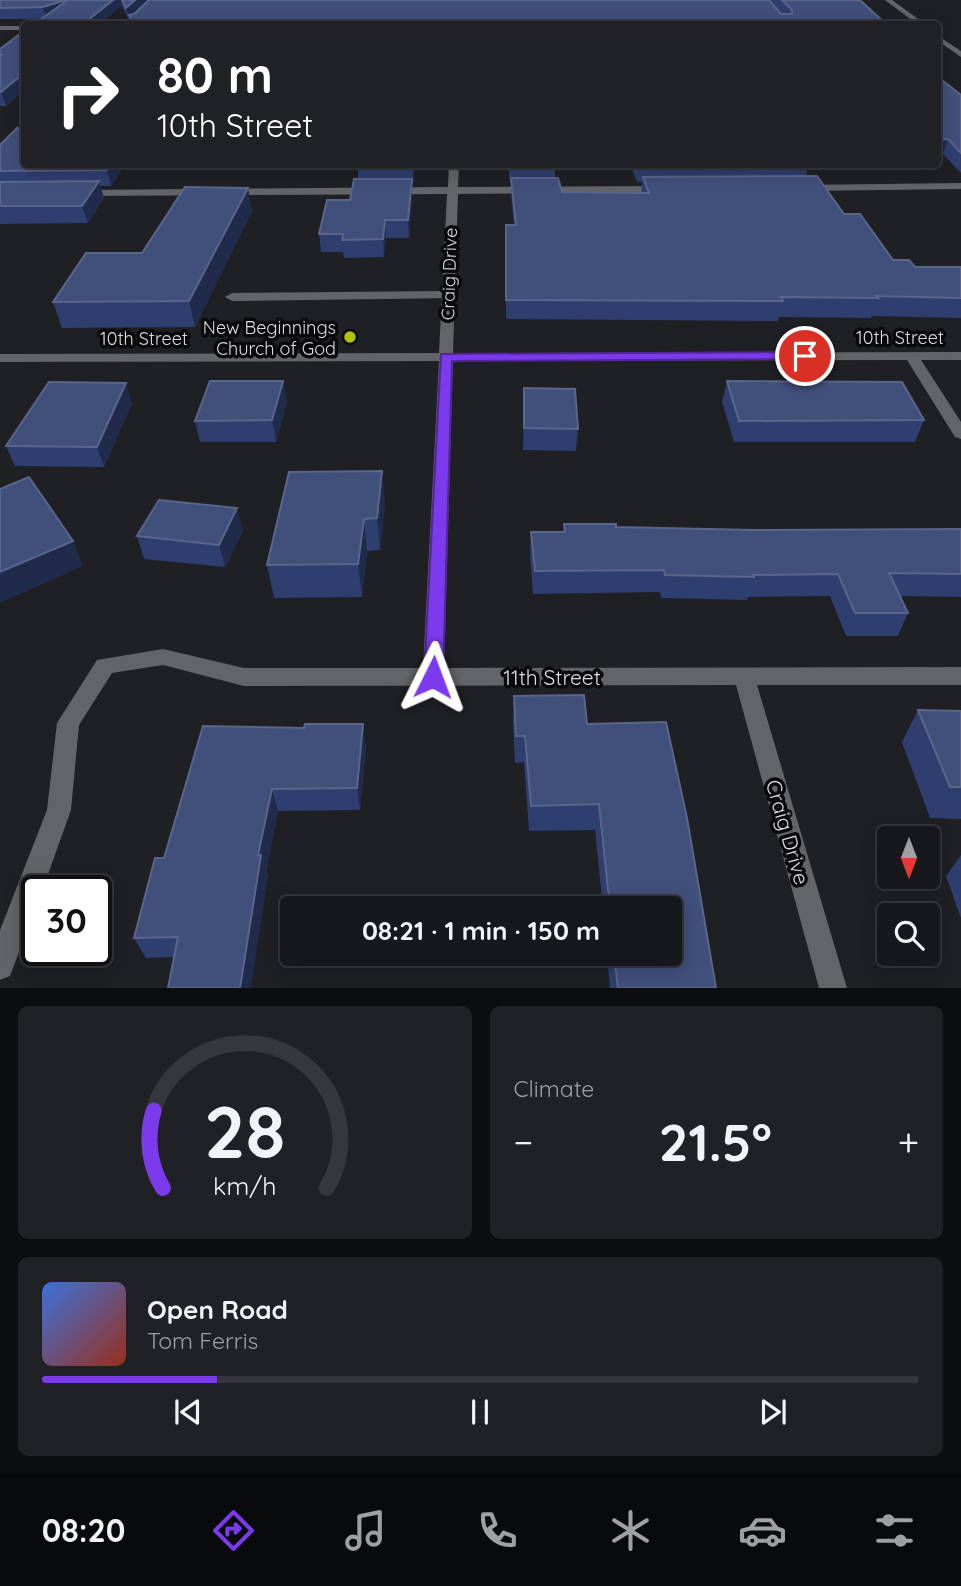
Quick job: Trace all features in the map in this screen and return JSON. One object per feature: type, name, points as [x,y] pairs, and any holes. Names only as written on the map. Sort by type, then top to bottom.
[{"type":"street","points":[[888,0],[917,21]]},
{"type":"street","points":[[0,29],[21,29]]},
{"type":"street","points":[[941,39],[961,44]]},
{"type":"street","points":[[941,40],[961,55]]},
{"type":"street","name":"Craig Drive","points":[[433,677],[453,168]]},
{"type":"street","points":[[783,188],[961,186]]},
{"type":"street","points":[[68,193],[673,188]]},
{"type":"street","points":[[232,296],[449,295]]},
{"type":"street","points":[[911,356],[961,434]]},
{"type":"street","name":"10th Street","points":[[0,358],[961,356]]},
{"type":"street","name":"11th Street","points":[[0,966],[60,810],[68,723],[105,666],[163,657],[244,677],[961,676]]},
{"type":"street","name":"Craig Drive","points":[[744,676],[833,988]]},
{"type":"building","points":[[0,0],[66,0],[43,7],[0,8]]},
{"type":"building","points":[[68,0],[113,0],[87,21],[38,21]]},
{"type":"building","points":[[122,0],[135,0],[126,8]]},
{"type":"building","points":[[149,0],[769,0],[781,14],[792,14],[792,10],[782,0],[860,0],[883,21],[132,21],[129,15],[134,14]]},
{"type":"building","points":[[21,33],[21,75],[1,92],[0,92],[0,49]]},
{"type":"building","points":[[941,79],[961,95],[961,153],[948,139],[941,140]]},
{"type":"building","points":[[17,128],[21,129],[21,168],[108,168],[0,171],[0,145]]},
{"type":"building","points":[[817,176],[844,214],[860,214],[893,260],[909,260],[915,267],[961,267],[961,298],[876,296],[878,298],[781,297],[783,301],[506,300],[506,225],[516,225],[511,178],[558,178],[562,192],[649,193],[643,177]]},
{"type":"building","points":[[354,179],[412,179],[408,220],[385,220],[383,239],[342,240],[343,234],[319,234],[327,200],[350,200]]},
{"type":"building","points":[[99,181],[82,206],[0,206],[0,182]]},
{"type":"building","points":[[185,187],[248,188],[189,301],[53,302],[86,253],[142,253]]},
{"type":"building","points":[[210,381],[283,381],[272,420],[195,421]]},
{"type":"building","points":[[727,381],[902,382],[924,420],[739,421]]},
{"type":"building","points":[[49,382],[126,383],[97,447],[6,446]]},
{"type":"building","points":[[524,388],[575,389],[578,429],[524,428]]},
{"type":"building","points":[[382,471],[377,518],[364,519],[358,564],[267,565],[289,472]]},
{"type":"building","points":[[29,477],[73,541],[0,572],[0,489]]},
{"type":"building","points":[[159,500],[237,508],[219,545],[137,536]]},
{"type":"building","points":[[564,524],[754,530],[961,529],[961,574],[889,573],[908,613],[855,613],[838,574],[753,575],[754,577],[665,575],[664,570],[535,571],[531,532],[565,532]]},
{"type":"building","points":[[584,695],[587,724],[666,722],[687,818],[716,988],[618,988],[615,966],[682,966],[682,896],[609,896],[599,804],[531,806],[525,736],[516,736],[514,696]]},
{"type":"building","points":[[918,710],[961,711],[961,787],[950,787]]},
{"type":"building","points":[[305,724],[363,724],[357,788],[272,789],[258,855],[261,855],[240,988],[168,988],[178,937],[134,938],[155,858],[164,858],[203,726],[304,728]]},
{"type":"place","name":"New Beginnings Church of God","points":[[350,337]]},
{"type":"route","points":[[433,677],[446,357],[805,356]]}]
